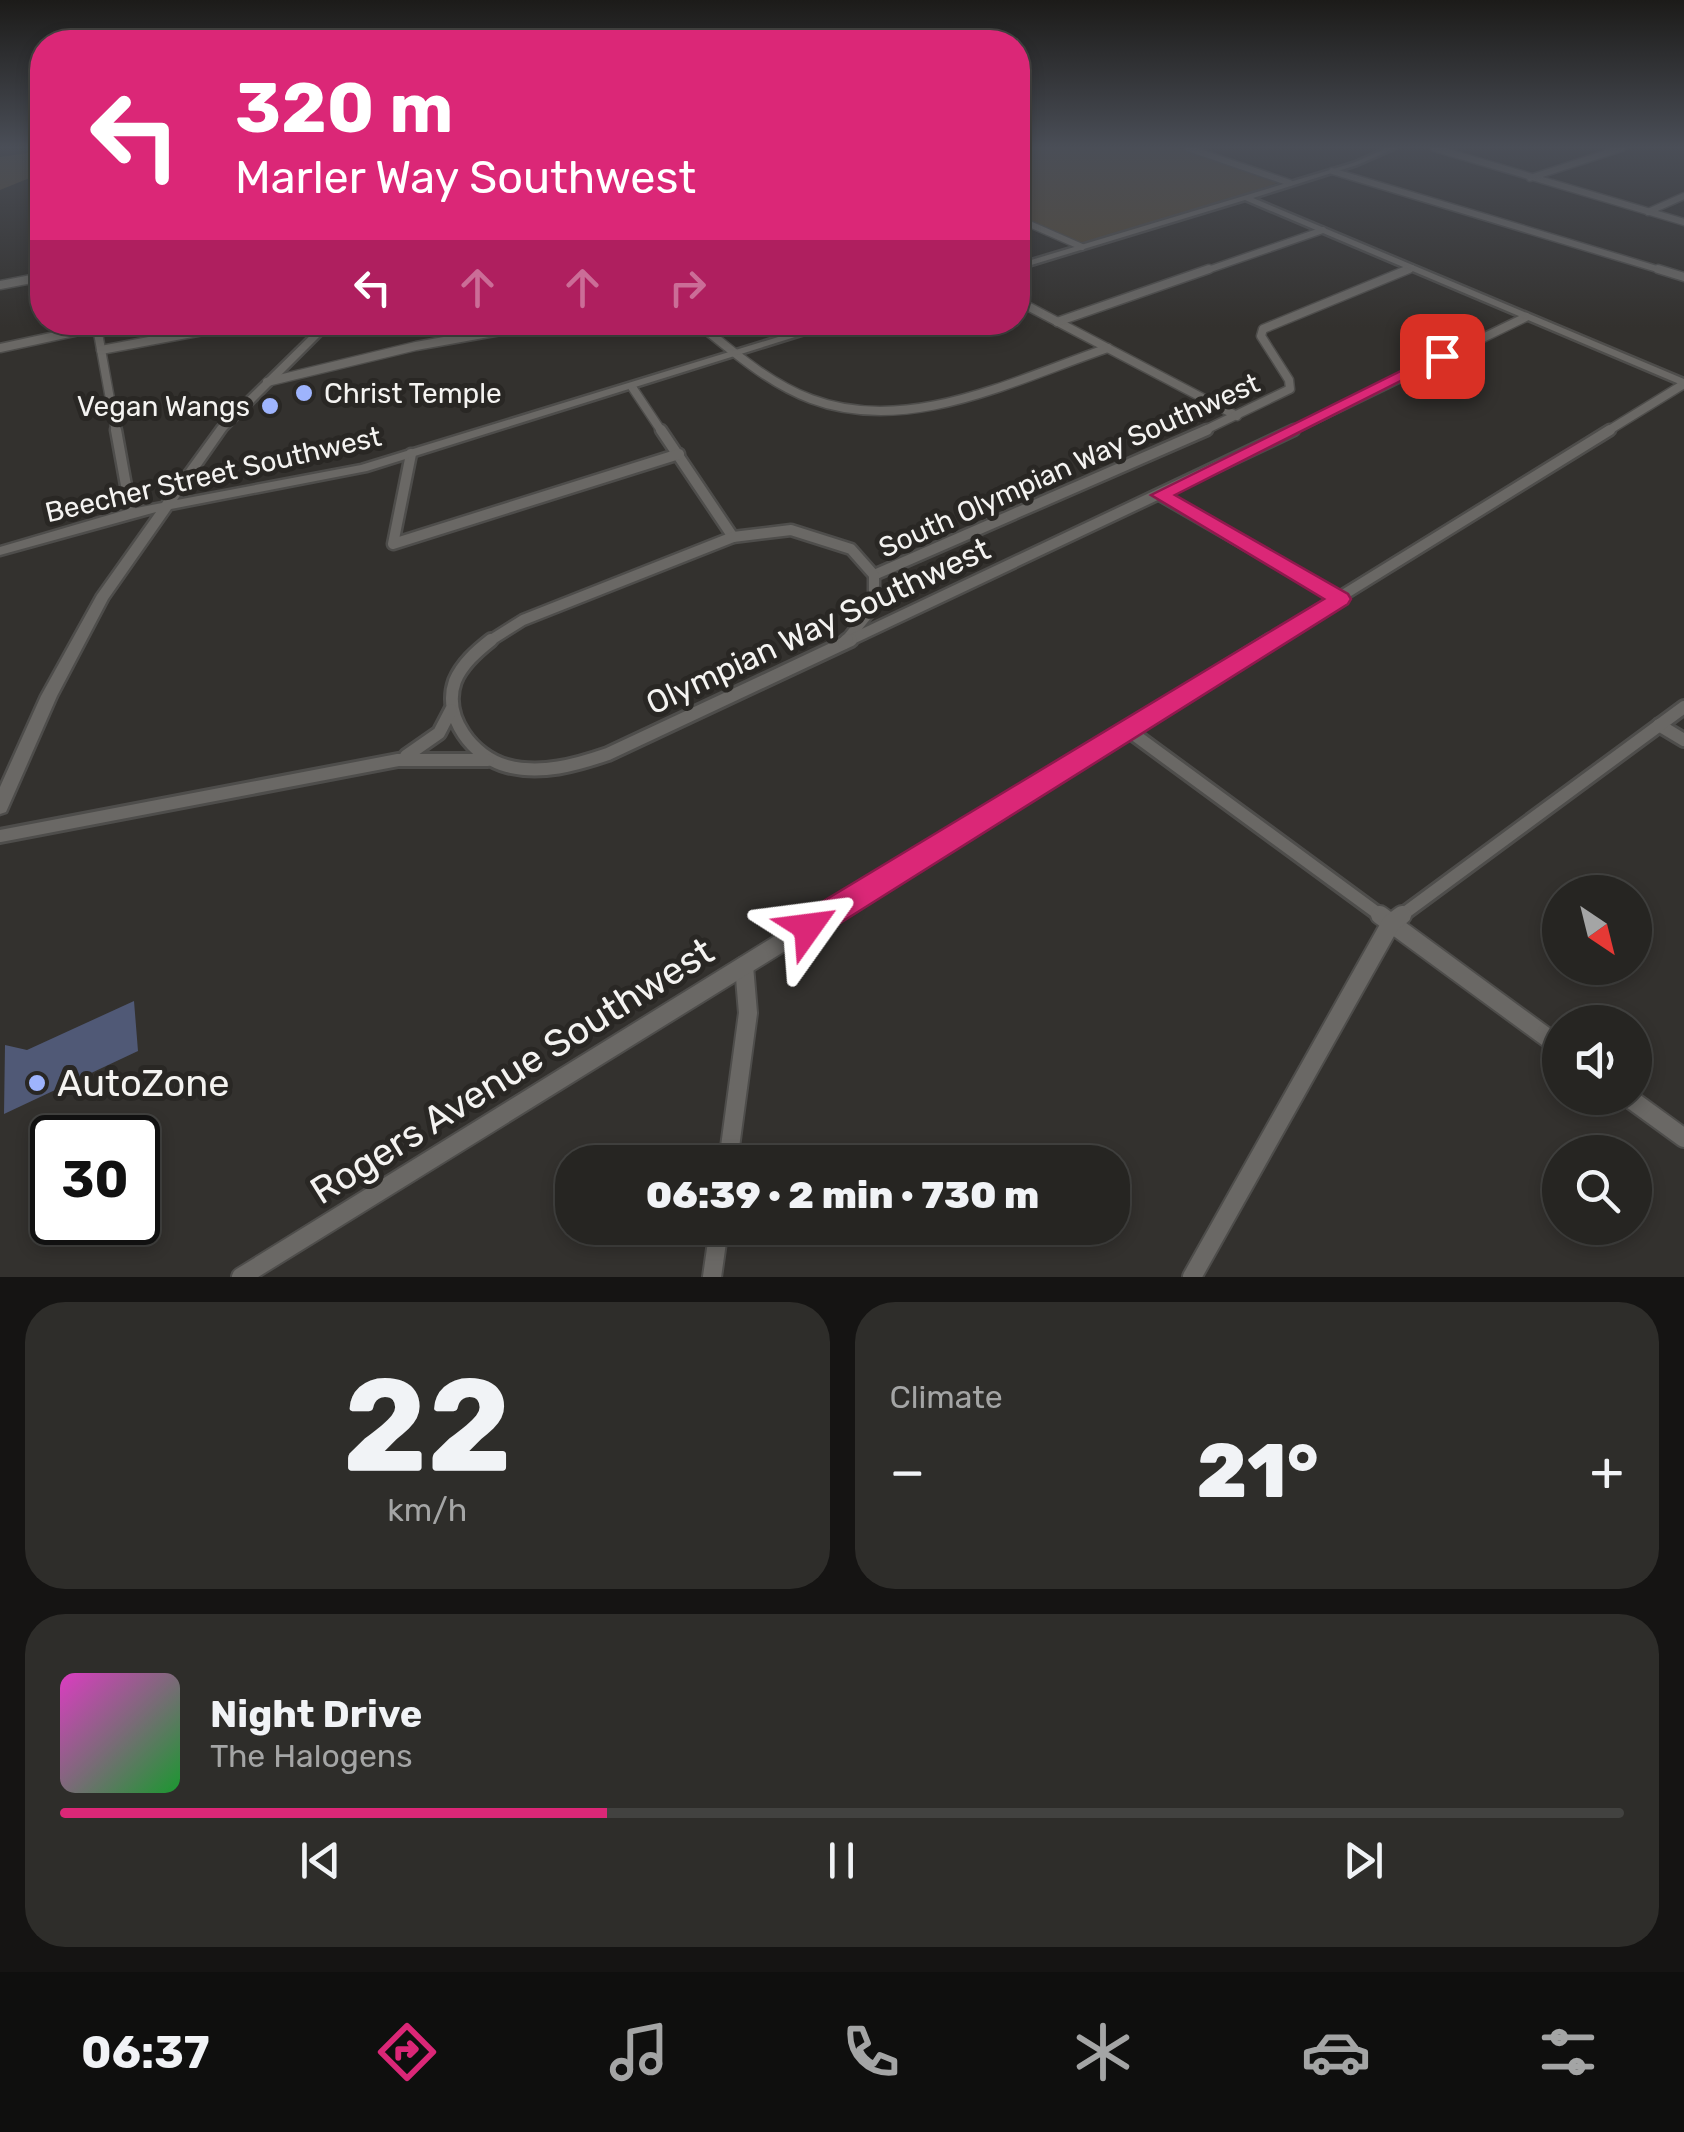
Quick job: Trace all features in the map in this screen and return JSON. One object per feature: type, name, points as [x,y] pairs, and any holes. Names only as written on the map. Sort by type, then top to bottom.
[{"type":"street","points":[[1030,263],[1211,208]]},
{"type":"street","points":[[1270,208],[1684,383]]},
{"type":"street","points":[[1454,208],[1684,277]]},
{"type":"street","points":[[1633,208],[1684,222]]},
{"type":"street","points":[[1648,212],[1658,208]]},
{"type":"street","points":[[1030,224],[1082,248]]},
{"type":"street","points":[[1057,322],[1322,230]]},
{"type":"street","name":"South Olympian Way Southwest","points":[[874,575],[1005,522],[1290,389],[1289,380],[1261,336],[1263,329],[1412,268]]},
{"type":"street","points":[[0,284],[30,278]]},
{"type":"street","points":[[1030,307],[1237,416]]},
{"type":"street","name":"Olympian Way Southwest","points":[[0,836],[398,760],[490,760],[544,770],[580,764],[1160,495],[1526,316]]},
{"type":"street","points":[[0,348],[54,335]]},
{"type":"street","points":[[98,335],[131,513]]},
{"type":"street","points":[[101,350],[181,335]]},
{"type":"street","points":[[0,808],[4,791],[102,598],[222,428],[316,335]]},
{"type":"street","points":[[266,382],[478,335]]},
{"type":"street","points":[[712,335],[778,386],[800,398],[840,409],[886,412],[943,404],[1108,348]]},
{"type":"street","name":"Beecher Street Southwest","points":[[0,550],[131,513],[318,478],[411,454],[797,335]]},
{"type":"street","name":"Rogers Avenue Southwest","points":[[241,1277],[1684,383]]},
{"type":"street","points":[[632,386],[733,537]]},
{"type":"street","points":[[411,454],[394,544],[679,454]]},
{"type":"street","points":[[1160,495],[1340,599]]},
{"type":"street","points":[[490,760],[470,742],[452,710],[452,685],[468,658],[494,635],[524,620],[733,537],[771,530],[810,534],[852,550],[874,575],[874,606],[844,643]]},
{"type":"street","points":[[1192,1277],[1391,924],[1684,707]]},
{"type":"street","name":"Olympian Way Southwest","points":[[398,760],[440,733],[452,710]]},
{"type":"street","points":[[1659,725],[1684,740]]},
{"type":"street","points":[[1128,730],[1542,1034]]},
{"type":"street","points":[[730,1145],[748,1013],[744,966]]},
{"type":"street","points":[[1652,1115],[1684,1138]]},
{"type":"street","points":[[712,1277],[717,1245]]},
{"type":"shaded area","points":[[1030,208],[1201,208],[1081,246],[1030,223]]},
{"type":"building","name":"AutoZone","points":[[134,1001],[138,1051],[4,1114],[5,1045],[27,1050]]},
{"type":"place","name":"Christ Temple","points":[[304,393]]},
{"type":"place","name":"Vegan Wangs","points":[[270,406]]},
{"type":"place","name":"AutoZone","points":[[37,1083]]},
{"type":"route","points":[[808,927],[1340,599],[1160,495],[1442,356]]}]
